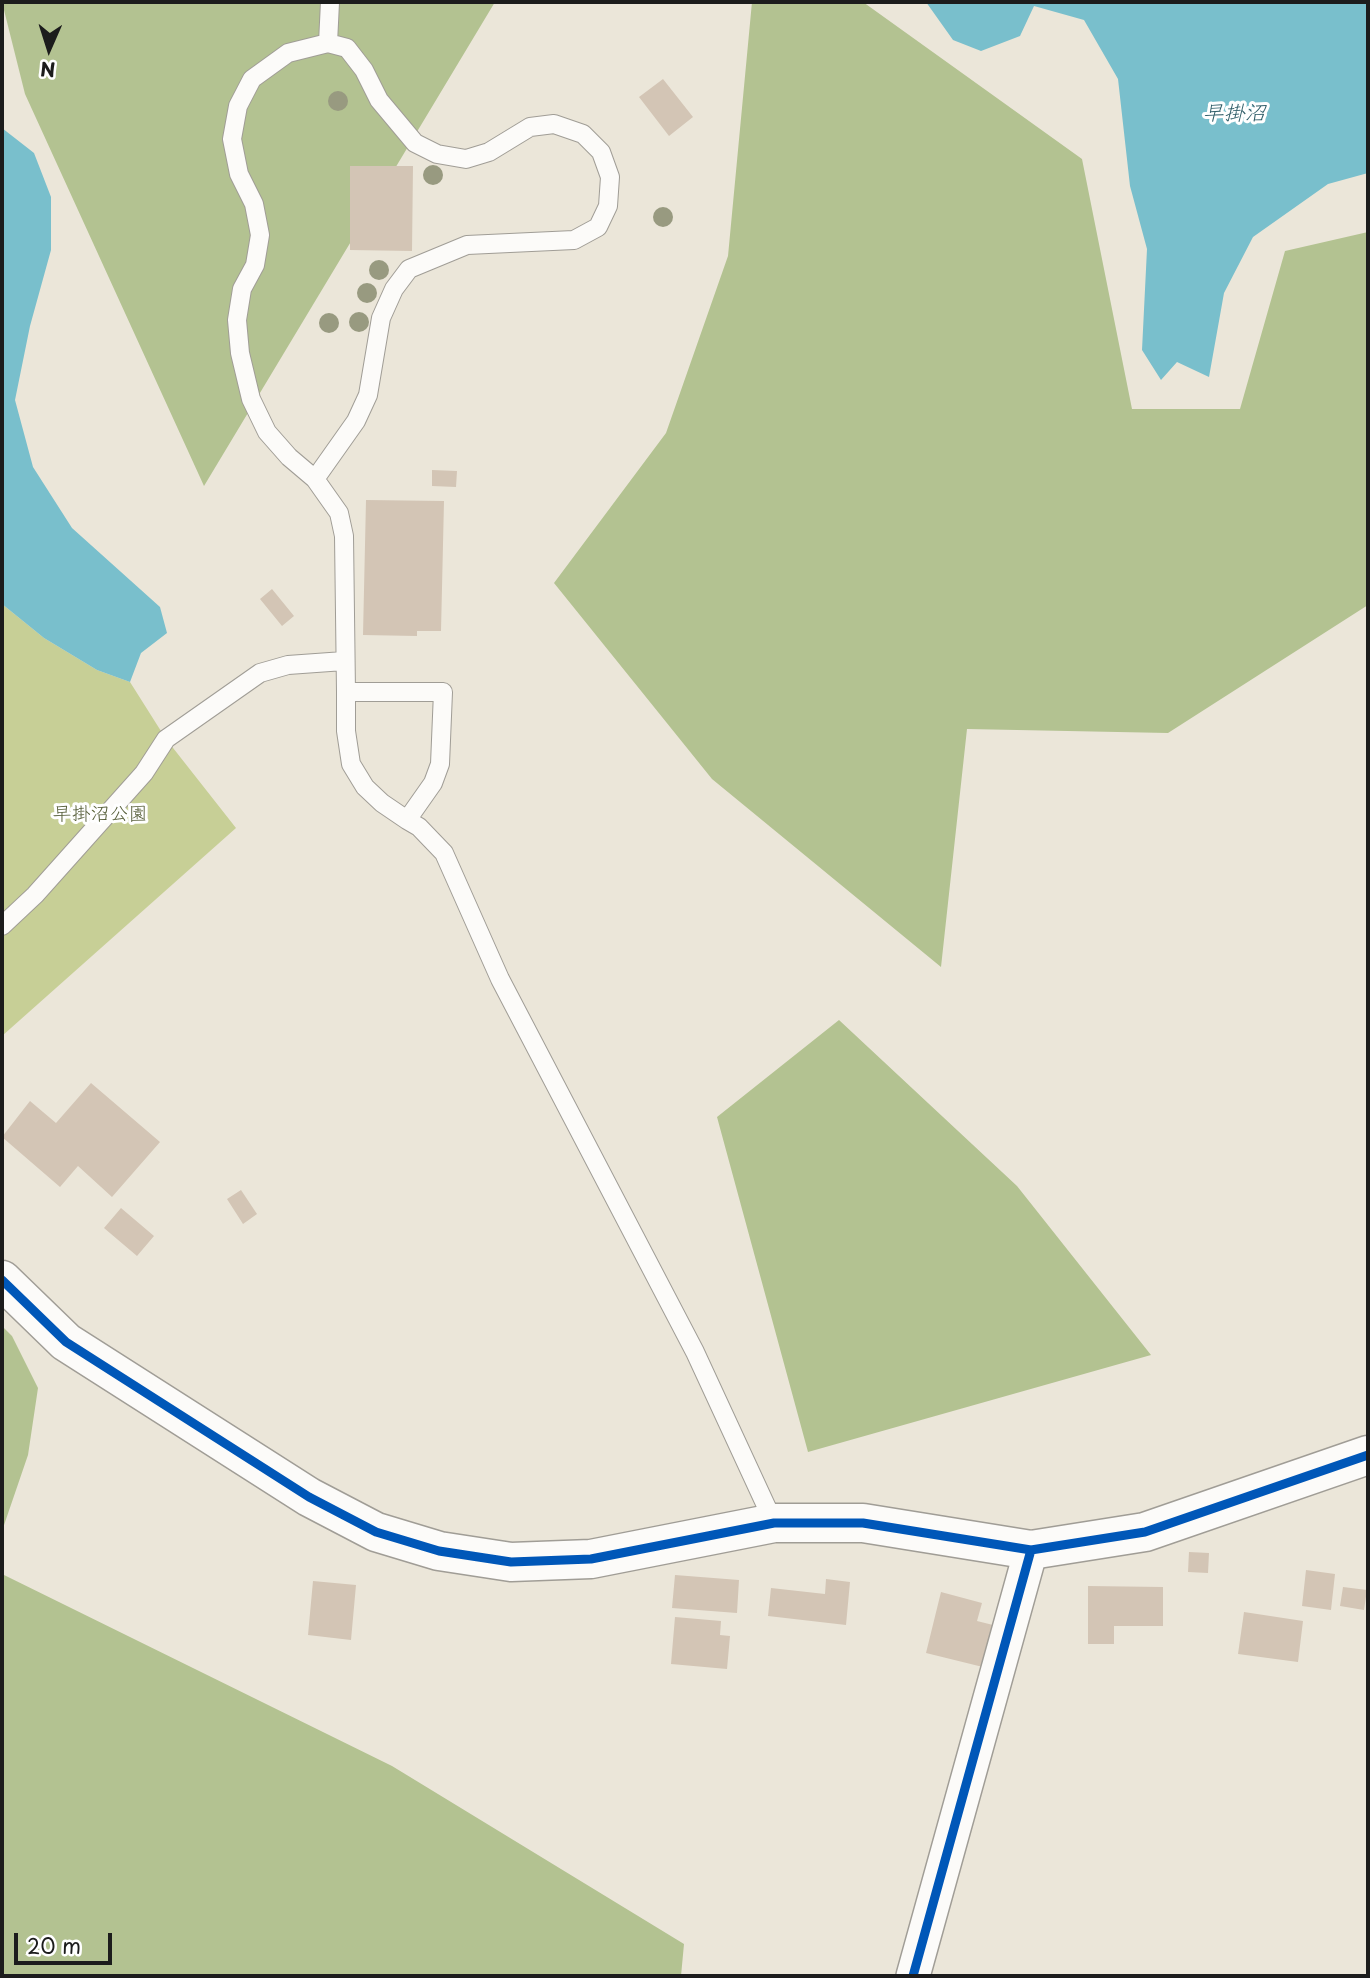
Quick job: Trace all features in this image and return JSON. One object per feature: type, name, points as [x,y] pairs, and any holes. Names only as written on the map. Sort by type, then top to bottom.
[{"type":"street","points":[[2,1280],[66,1342],[309,1497],[376,1532],[439,1551],[512,1562],[591,1559],[774,1523],[863,1523],[1031,1550],[1145,1532],[1368,1455]]},
{"type":"street","points":[[913,1976],[1031,1550]]},
{"type":"lane","points":[[328,43],[330,2]]},
{"type":"lane","points":[[315,479],[355,421],[368,395],[381,318],[394,289],[409,269],[467,245],[574,240],[598,227],[608,206],[610,177],[601,152],[583,134],[554,124],[530,127],[489,152],[466,159],[438,154],[415,143],[379,100],[364,70],[347,48],[328,43],[288,52],[252,79],[238,106],[232,139],[239,174],[254,204],[260,234],[255,265],[242,289],[237,320],[243,364],[251,399],[267,432],[289,457],[315,479],[339,513],[344,536],[346,731],[351,764],[365,787],[444,853],[500,979],[695,1352],[774,1523]]},
{"type":"lane","points":[[2,926],[35,895],[144,773],[166,739],[260,673],[288,665],[344,661]]},
{"type":"lane","points":[[346,692],[443,692],[440,764],[433,783],[407,820]]},
{"type":"green space","points":[[2,2],[495,2],[204,486],[25,94]]},
{"type":"green space","points":[[752,2],[863,2],[1082,159],[1132,409],[1240,409],[1285,251],[1368,232],[1368,605],[1168,733],[967,729],[941,967],[712,779],[554,583],[666,433],[728,256]]},
{"type":"green space","name":"早掛沼公園","points":[[2,604],[44,638],[97,670],[130,682],[166,739],[236,828],[2,1036]]},
{"type":"green space","points":[[839,1020],[1017,1186],[1151,1355],[808,1452],[717,1117]]},
{"type":"green space","points":[[2,1326],[12,1336],[38,1388],[28,1455],[2,1531]]},
{"type":"green space","points":[[2,1574],[392,1766],[684,1944],[681,1976],[2,1976]]},
{"type":"water","name":"早掛沼","points":[[926,2],[1368,2],[1368,173],[1328,184],[1253,237],[1224,293],[1209,377],[1177,362],[1161,380],[1142,350],[1147,249],[1130,186],[1118,79],[1084,20],[1034,6],[1020,36],[981,51],[953,40]]},
{"type":"water","points":[[2,128],[34,153],[51,197],[51,250],[30,326],[15,400],[33,467],[72,528],[160,607],[167,633],[141,653],[130,682],[97,670],[44,638],[2,604]]},
{"type":"building","points":[[663,79],[693,117],[669,136],[639,97]]},
{"type":"building","points":[[350,166],[413,166],[412,251],[350,250]]},
{"type":"building","points":[[432,470],[457,471],[456,487],[432,486]]},
{"type":"building","points":[[366,500],[444,501],[441,631],[417,631],[417,636],[363,635]]},
{"type":"building","points":[[272,589],[294,616],[282,626],[260,599]]},
{"type":"building","points":[[91,1083],[160,1142],[112,1197],[78,1166],[60,1187],[2,1137],[30,1101],[56,1123]]},
{"type":"building","points":[[241,1190],[257,1214],[243,1224],[227,1199]]},
{"type":"building","points":[[121,1208],[154,1236],[137,1256],[104,1228]]},
{"type":"building","points":[[1189,1552],[1209,1553],[1208,1573],[1188,1572]]},
{"type":"building","points":[[1306,1570],[1335,1574],[1331,1610],[1302,1606]]},
{"type":"building","points":[[675,1575],[739,1580],[737,1613],[672,1608]]},
{"type":"building","points":[[826,1579],[850,1582],[846,1625],[768,1616],[771,1588],[825,1594]]},
{"type":"building","points":[[313,1581],[356,1585],[351,1640],[308,1635]]},
{"type":"building","points":[[1088,1586],[1163,1587],[1163,1626],[1114,1626],[1114,1644],[1088,1644]]},
{"type":"building","points":[[1343,1587],[1367,1590],[1364,1610],[1340,1606]]},
{"type":"building","points":[[941,1592],[982,1603],[977,1621],[1001,1627],[991,1669],[926,1653]]},
{"type":"building","points":[[1244,1612],[1303,1621],[1298,1662],[1238,1654]]},
{"type":"building","points":[[675,1617],[721,1621],[720,1635],[730,1636],[727,1669],[671,1664]]},
{"type":"cycle path","points":[[2,1280],[66,1342],[309,1497],[376,1532],[439,1551],[511,1562],[591,1559],[774,1523],[863,1523],[1031,1550],[1145,1532],[1368,1455]]},
{"type":"cycle path","points":[[913,1976],[1031,1550]]}]
